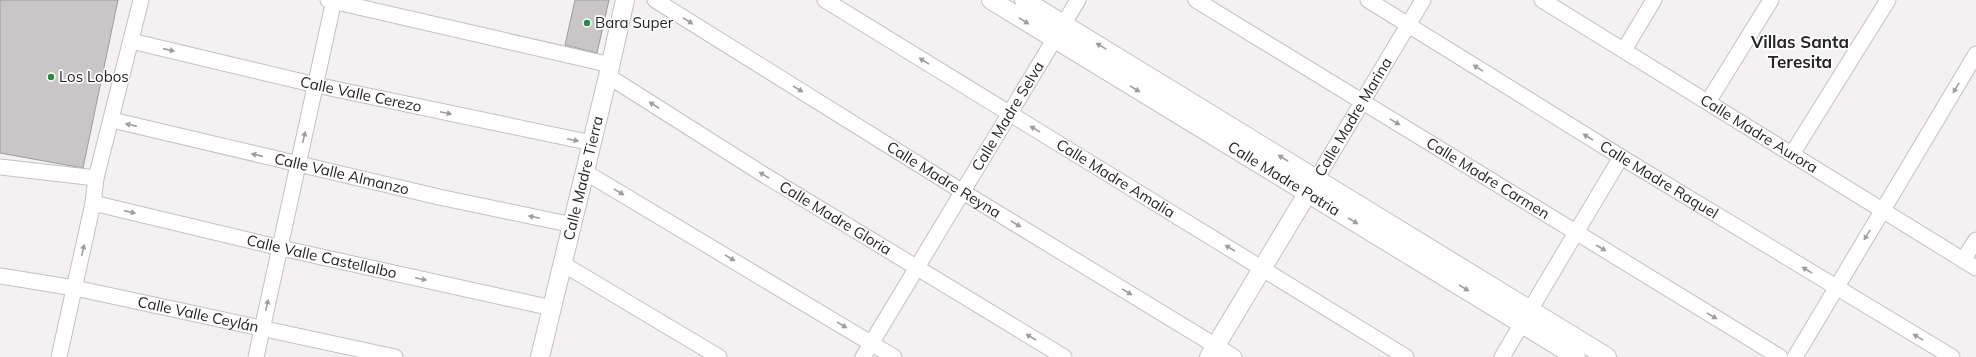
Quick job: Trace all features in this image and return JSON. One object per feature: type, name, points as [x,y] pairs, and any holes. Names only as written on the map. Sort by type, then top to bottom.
[{"type":"street","points":[[59,357],[75,288],[96,178],[112,120],[141,0]]},
{"type":"street","points":[[256,357],[281,248],[297,164],[316,85],[332,0]]},
{"type":"street","name":"Calle Madre Gloria","points":[[332,0],[610,71],[761,173],[1064,357]]},
{"type":"street","name":"Calle Madre Tierra","points":[[543,356],[552,308],[610,71],[625,0]]},
{"type":"street","name":"Calle Madre Reyna","points":[[655,0],[963,192],[1213,351],[1234,357]]},
{"type":"street","name":"Calle Madre Amalia","points":[[825,0],[1406,357]]},
{"type":"street","name":"Calle Madre Patria","points":[[991,0],[1307,194],[1526,317],[1607,357]]},
{"type":"street","name":"Calle Madre Patria","points":[[1024,0],[1317,178],[1526,317],[1576,357]]},
{"type":"street","name":"Calle Madre Selva","points":[[863,357],[1078,0]]},
{"type":"street","name":"Calle Madre Carmen","points":[[1196,0],[1780,357]]},
{"type":"street","name":"Calle Madre Raquel","points":[[1368,0],[1621,157],[1952,357]]},
{"type":"street","name":"Calle Madre Marina","points":[[1213,351],[1423,0]]},
{"type":"street","name":"Calle Madre Aurora","points":[[1542,0],[1976,268]]},
{"type":"street","points":[[1624,50],[1654,0]]},
{"type":"street","points":[[1708,102],[1771,0]]},
{"type":"street","points":[[1792,154],[1888,0]]},
{"type":"street","name":"Calle Valle Cerezo","points":[[131,41],[316,85],[592,144]]},
{"type":"street","points":[[1794,357],[1835,287],[1971,73],[1976,54]]},
{"type":"street","name":"Calle Valle Almanzo","points":[[112,120],[439,197],[572,225]]},
{"type":"street","points":[[1502,357],[1621,157]]},
{"type":"street","points":[[0,167],[96,178]]},
{"type":"street","points":[[585,172],[894,357]]},
{"type":"street","name":"Calle Valle Castellalbo","points":[[92,203],[281,248],[552,308]]},
{"type":"street","points":[[1963,260],[1976,240]]},
{"type":"street","points":[[563,264],[719,357]]},
{"type":"street","name":"Calle Valle Ceylán","points":[[0,276],[75,288],[395,357]]},
{"type":"building","name":"Los Lobos","points":[[0,0],[118,0],[83,168],[0,153]]},
{"type":"building","name":"Bara Super","points":[[575,0],[609,0],[597,53],[565,45]]},
{"type":"place","name":"Bara Super","points":[[587,23]]},
{"type":"place","name":"Los Lobos","points":[[51,77]]},
{"type":"district","name":"Villas Santa Teresita","points":[[1800,52]]}]
